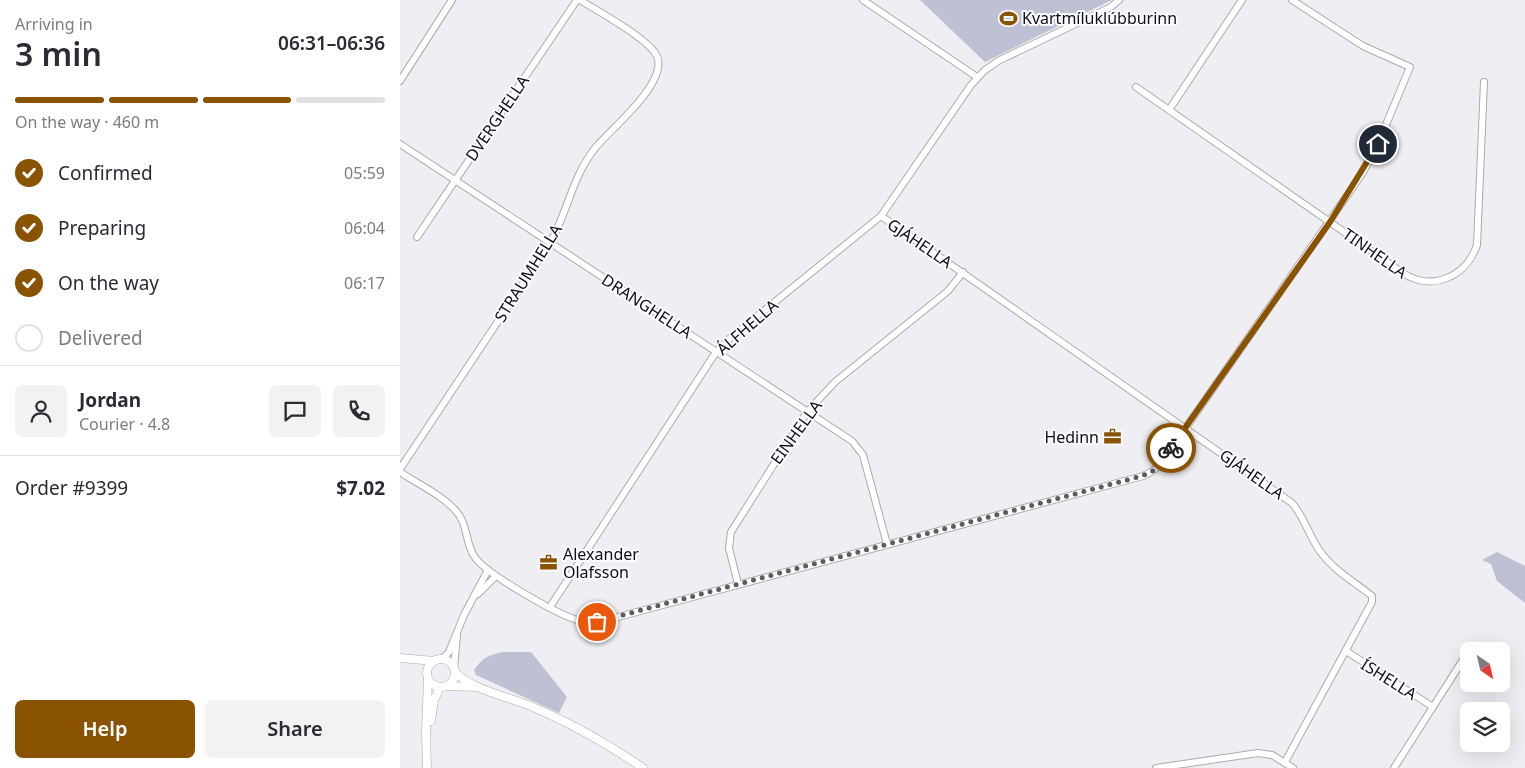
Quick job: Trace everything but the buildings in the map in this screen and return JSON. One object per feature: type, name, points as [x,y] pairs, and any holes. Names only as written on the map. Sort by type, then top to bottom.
[{"type":"main road","points":[[400,658],[450,662],[455,670],[479,687],[516,699],[571,725],[643,768]]},
{"type":"main road","points":[[427,768],[428,676],[430,665],[438,660]]},
{"type":"main road","points":[[400,662],[418,665],[433,685],[444,687],[479,687]]},
{"type":"main road","points":[[432,768],[432,712],[434,697],[454,679],[455,670]]},
{"type":"street","points":[[400,81],[452,0]]},
{"type":"street","name":"DVERGHELLA","points":[[418,236],[579,0]]},
{"type":"street","name":"STRAUMHELLA","points":[[400,470],[550,243],[563,217],[577,177],[594,149],[638,102],[655,77],[658,65],[656,55],[648,43],[579,0]]},
{"type":"street","points":[[863,0],[977,77]]},
{"type":"street","name":"ÁLFHELLA","points":[[550,607],[716,352],[881,216],[977,77],[998,61],[1111,7],[1119,0]]},
{"type":"street","points":[[1169,110],[1242,0]]},
{"type":"street","points":[[400,470],[456,510],[464,523],[473,556],[488,570],[550,607],[577,620],[597,622],[1142,476],[1153,471],[1162,462],[1185,426],[1330,222],[1378,144],[1410,67],[1363,46],[1292,0]]},
{"type":"street","name":"TINHELLA","points":[[1136,87],[1403,273],[1420,281],[1433,282],[1446,279],[1458,273],[1470,262],[1478,238],[1484,82]]},
{"type":"street","name":"DRANGHELLA","points":[[400,144],[852,441],[863,455],[887,544]]},
{"type":"street","name":"GJÁHELLA","points":[[881,216],[1185,426],[1292,503],[1304,518],[1319,550],[1342,576],[1372,596],[1372,602],[1285,762]]},
{"type":"street","name":"EINHELLA","points":[[738,584],[729,548],[731,532],[807,412],[835,382],[948,291],[963,272]]},
{"type":"street","points":[[438,660],[447,655],[488,570]]},
{"type":"street","points":[[473,598],[496,576]]},
{"type":"street","points":[[455,670],[457,634]]},
{"type":"street","name":"ÍSHELLA","points":[[1346,651],[1433,707]]},
{"type":"street","name":"ÍSHELLA","points":[[1394,768],[1460,665]]},
{"type":"street","points":[[1156,768],[1258,753],[1272,755],[1293,768]]},
{"type":"shaded area","name":"Kvartmíluklúbburinn","points":[[920,0],[1112,0],[985,62]]},
{"type":"shaded area","points":[[1497,552],[1525,566],[1525,603],[1497,581],[1491,564],[1482,560]]},
{"type":"shaded area","points":[[504,652],[531,652],[567,697],[559,713],[476,675],[474,670],[480,662],[490,655]]},
{"type":"way so far","points":[[597,622],[1142,476],[1153,471],[1162,462],[1171,448]]},
{"type":"place","name":"Kvartmíluklúbburinn","points":[[1008,18]]},
{"type":"place","name":"Hedinn","points":[[1113,437]]},
{"type":"place","name":"Alexander Olafsson","points":[[549,563]]},
{"type":"route","points":[[1171,448],[1330,222],[1362,174],[1378,144]]}]
